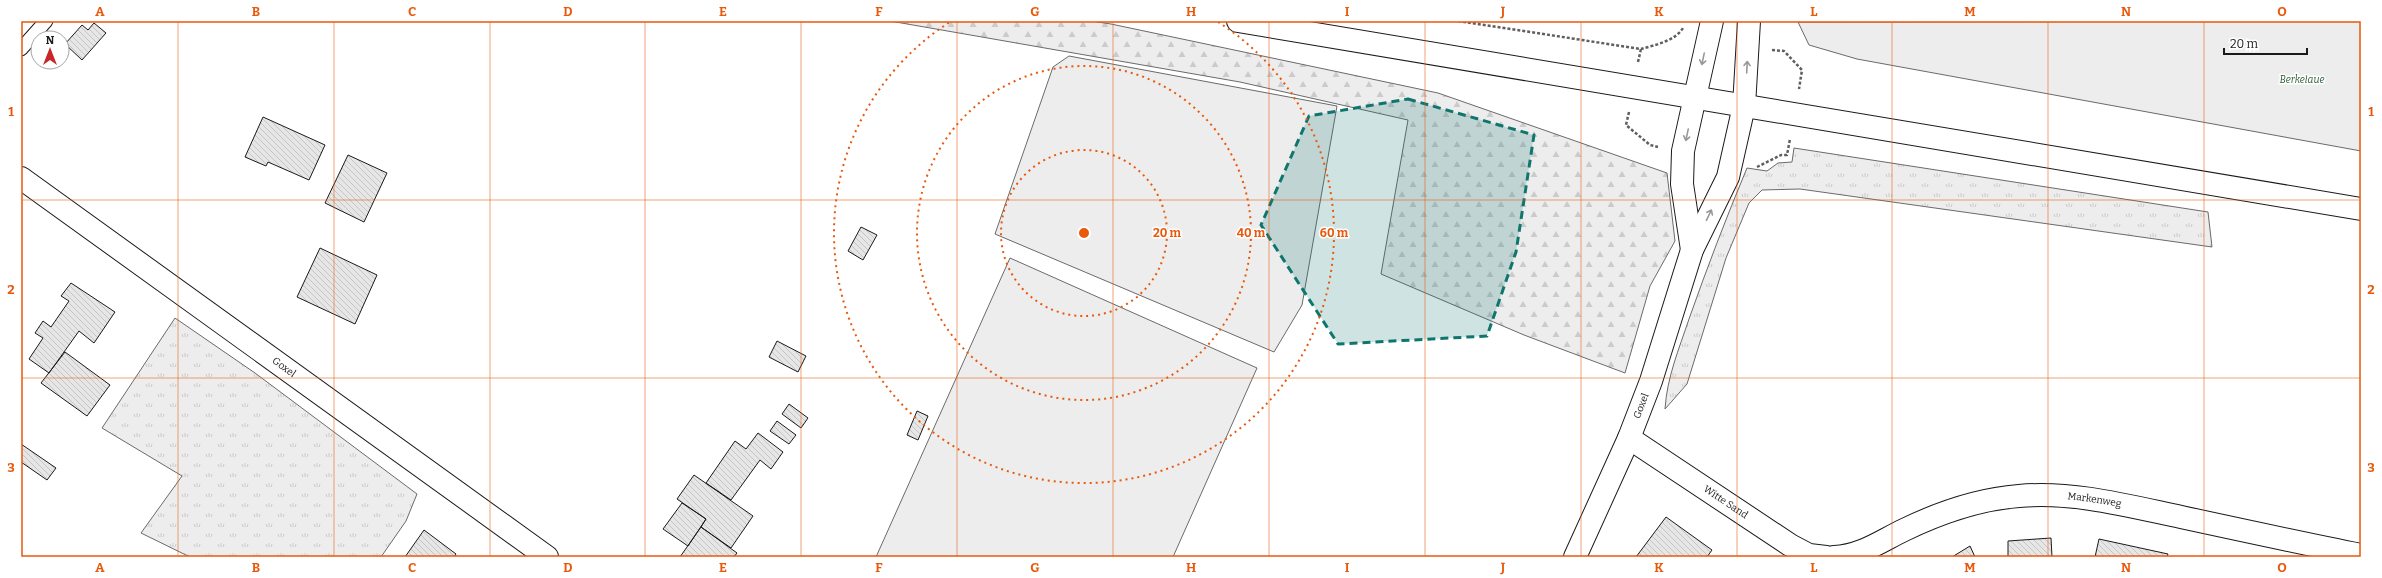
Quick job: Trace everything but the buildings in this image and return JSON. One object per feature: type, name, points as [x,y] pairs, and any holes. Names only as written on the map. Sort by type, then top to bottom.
[{"type":"street","points":[[1238,21],[2361,209]]},
{"type":"street","name":"Goxel","points":[[1692,250],[1682,184],[1683,151],[1712,21]]},
{"type":"street","name":"Goxel","points":[[1575,557],[1629,438],[1651,381],[1692,250],[1728,177],[1744,106],[1749,21]]},
{"type":"street","name":"Goxel","points":[[21,178],[547,557]]},
{"type":"street","name":"Witte Sand","points":[[1629,438],[1790,545],[1810,554],[1826,557]]},
{"type":"street","name":"Markenweg","points":[[1834,557],[1862,552],[1905,530],[1944,513],[1984,502],[2020,496],[2059,496],[2115,503],[2361,555]]},
{"type":"lane","points":[[21,49],[46,21]]},
{"type":"path","points":[[1458,21],[1641,49],[1661,43],[1679,34]]},
{"type":"path","points":[[1772,49],[1784,51],[1802,70]]},
{"type":"path","points":[[1629,113],[1626,125],[1650,145],[1683,151]]},
{"type":"path","points":[[1728,177],[1763,165],[1781,155],[1787,155],[1789,145]]},
{"type":"highlighted area","points":[[1408,99],[1534,135],[1516,252],[1487,336],[1338,344],[1261,225],[1309,116]]},
{"type":"green space","points":[[890,21],[1091,21],[1438,93],[1667,173],[1675,241],[1650,286],[1625,373],[1524,335],[1381,274],[1408,120],[1240,82]]},
{"type":"green space","points":[[1794,148],[2208,212],[2212,247],[1800,189],[1762,190],[1749,203],[1726,258],[1687,384],[1665,409],[1668,386],[1678,352],[1710,262],[1747,168],[1767,171],[1778,163],[1792,162]]},
{"type":"green space","points":[[175,318],[255,373],[417,494],[406,521],[381,557],[190,557],[141,533],[182,476],[102,428]]},
{"type":"shaded area","name":"Berkelaue","points":[[2361,21],[2361,151],[1857,59],[1809,45],[1798,22]]},
{"type":"shaded area","points":[[1069,56],[1337,106],[1302,305],[1274,352],[995,234],[1053,67]]},
{"type":"shaded area","points":[[1010,258],[1257,368],[1173,557],[876,557]]}]
